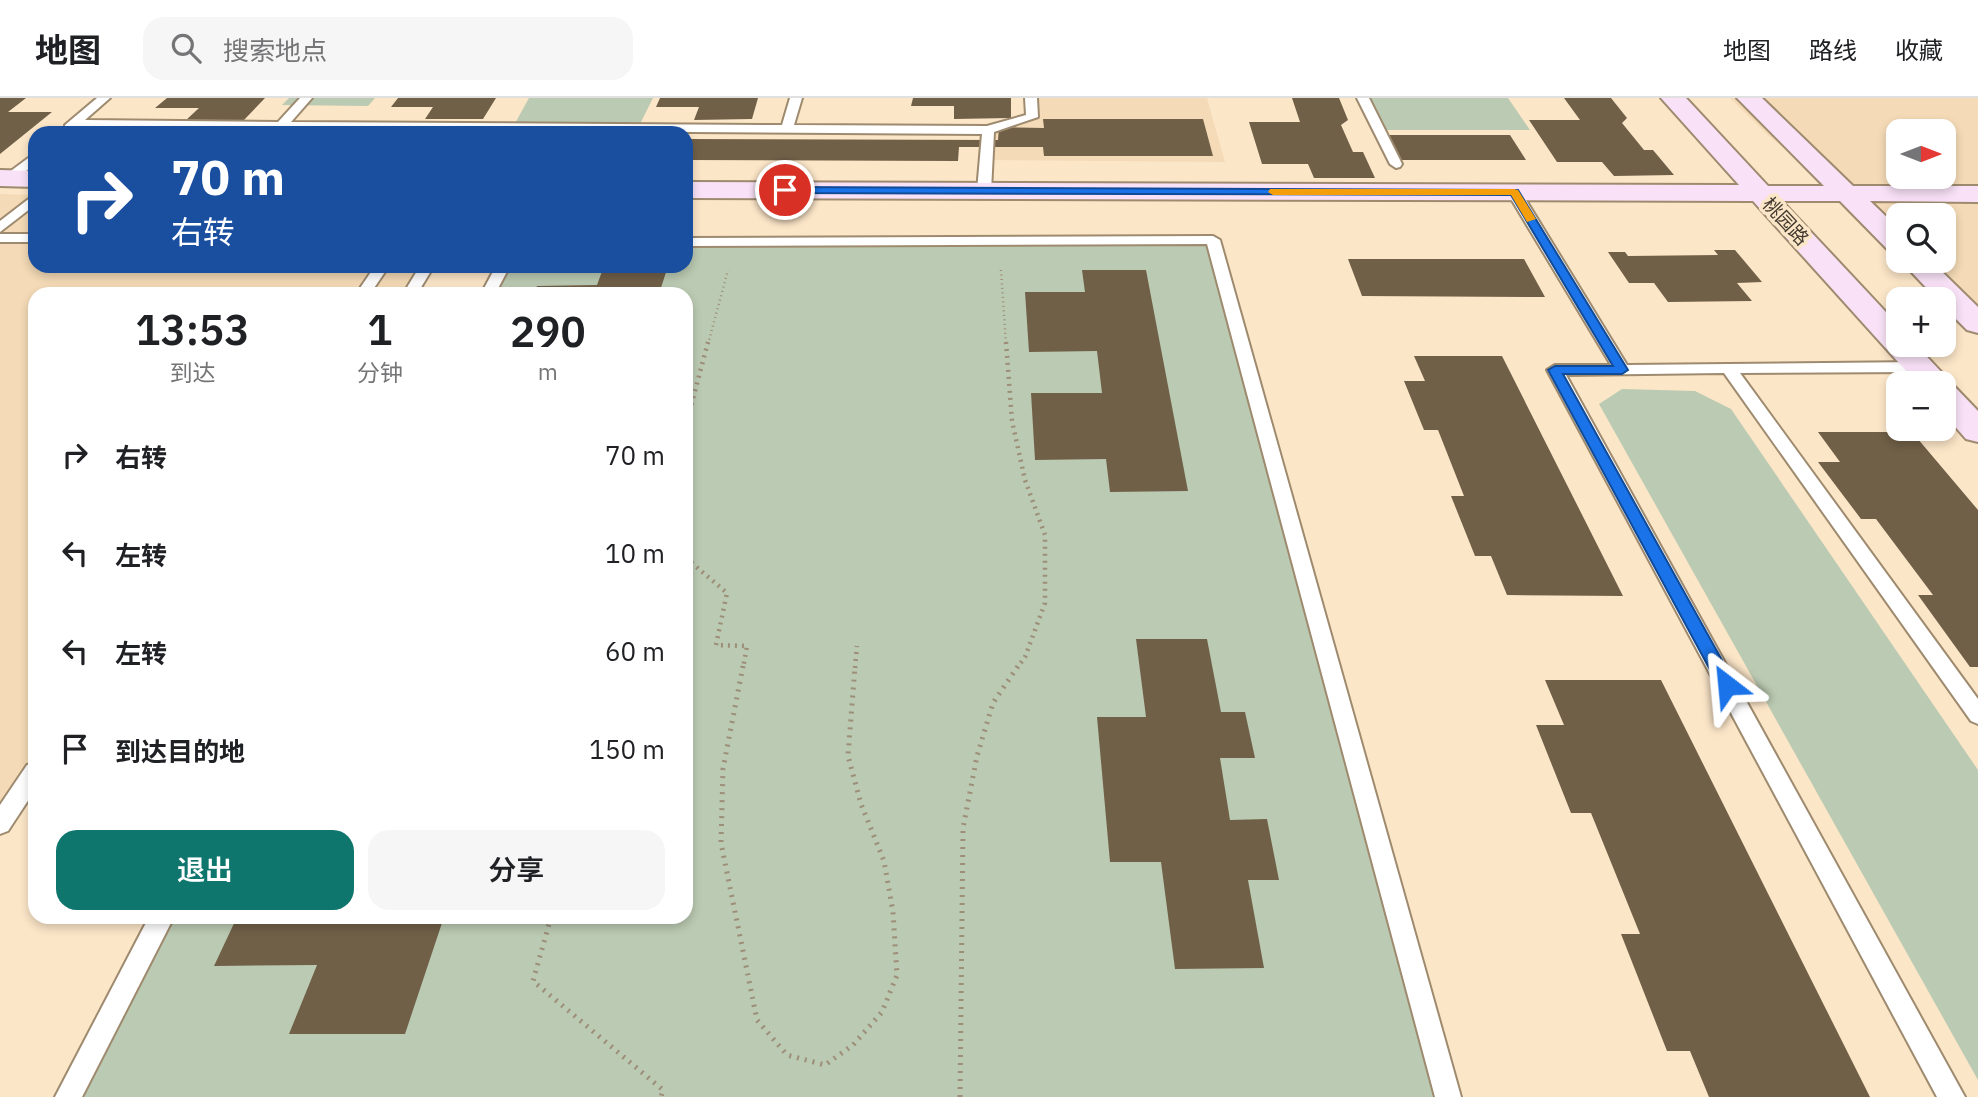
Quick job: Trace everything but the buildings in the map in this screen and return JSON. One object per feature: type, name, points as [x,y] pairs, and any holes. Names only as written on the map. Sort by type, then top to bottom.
[{"type":"street","name":"桃园路","points":[[1673,98],[1913,360]]},
{"type":"street","points":[[1749,98],[1886,232]]},
{"type":"street","points":[[5,179],[28,179]]},
{"type":"street","points":[[693,190],[1978,194]]},
{"type":"street","points":[[1926,273],[1978,324]]},
{"type":"street","points":[[1956,407],[1978,431]]},
{"type":"lane","points":[[71,126],[104,98]]},
{"type":"lane","points":[[281,126],[306,98]]},
{"type":"lane","points":[[787,129],[796,98]]},
{"type":"lane","points":[[693,128],[988,130],[1032,117],[1031,98]]},
{"type":"lane","points":[[1363,98],[1396,164]]},
{"type":"lane","points":[[984,191],[988,130]]},
{"type":"lane","points":[[5,179],[28,162]]},
{"type":"lane","points":[[1514,192],[1622,370]]},
{"type":"lane","points":[[0,228],[28,204]]},
{"type":"lane","points":[[0,239],[28,238]]},
{"type":"lane","points":[[693,242],[1213,240],[1448,1097]]},
{"type":"lane","points":[[1913,360],[1729,369],[1555,370],[1952,1097]]},
{"type":"lane","points":[[1729,369],[1978,715]]},
{"type":"lane","points":[[0,824],[28,782]]},
{"type":"lane","points":[[68,1097],[158,924]]},
{"type":"path","points":[[693,399],[736,242]]},
{"type":"path","points":[[959,1096],[963,828],[977,756],[993,703],[1025,657],[1045,603],[1045,535],[1025,480],[1012,421],[999,242]]},
{"type":"path","points":[[693,564],[727,593],[716,645],[747,646],[723,769],[721,843],[757,1020],[787,1055],[825,1065],[853,1045],[882,1012],[897,975],[893,912],[884,861],[861,804],[848,757],[857,646]]},
{"type":"path","points":[[549,924],[533,981],[663,1090],[662,1097]]},
{"type":"shaded area","points":[[1031,98],[1207,98],[1225,162],[986,160],[988,130],[1032,117]]},
{"type":"shaded area","points":[[1730,98],[1978,98],[1978,322],[1956,300],[1956,287],[1942,287],[1928,273],[1956,273],[1956,203],[1886,203],[1886,231],[1846,193],[1772,139]]},
{"type":"shaded area","points":[[0,194],[28,195],[28,273],[423,273],[414,287],[28,287],[28,782],[0,824]]},
{"type":"green space","points":[[289,98],[375,98],[368,106],[282,105]]},
{"type":"green space","points":[[529,98],[653,98],[639,126],[514,126]]},
{"type":"green space","points":[[1363,98],[1508,98],[1530,130],[1379,130]]},
{"type":"green space","points":[[1213,240],[1448,1097],[68,1097],[158,924],[693,924],[693,287],[492,287],[499,273],[693,273],[693,241]]},
{"type":"green space","points":[[1622,389],[1695,391],[1731,409],[1978,770],[1978,1080],[1599,404]]},
{"type":"slow traffic","points":[[1273,192],[1514,192],[1531,219]]},
{"type":"route","points":[[785,190],[1514,192],[1622,370],[1555,370],[1727,685]]}]
